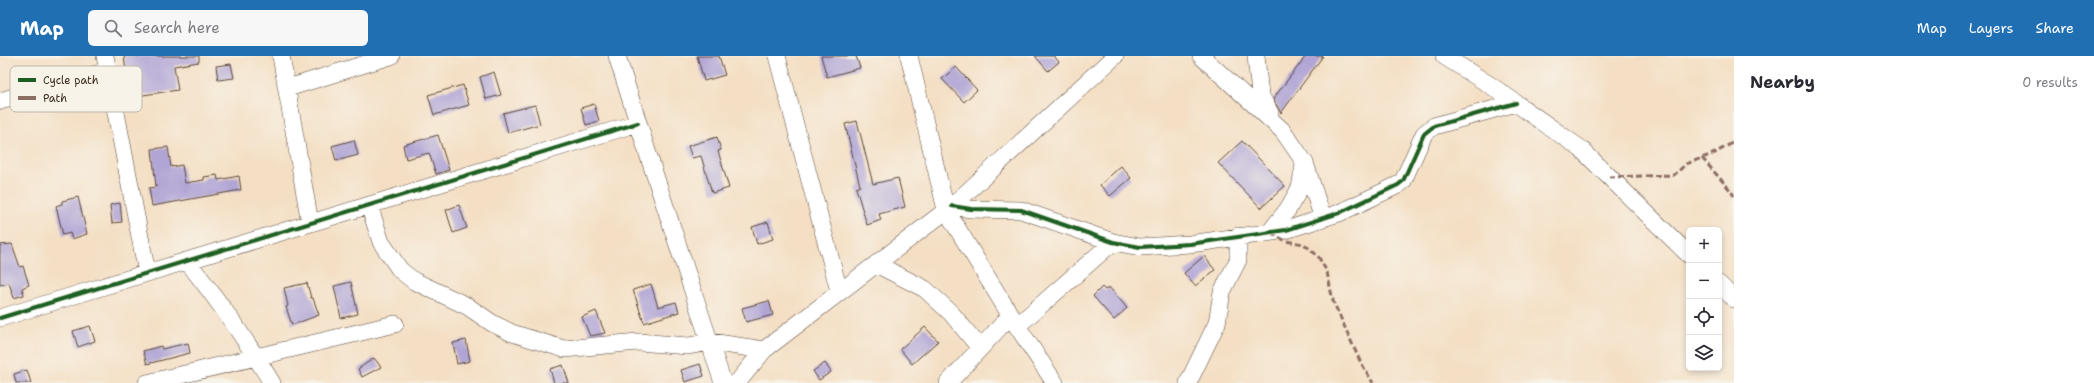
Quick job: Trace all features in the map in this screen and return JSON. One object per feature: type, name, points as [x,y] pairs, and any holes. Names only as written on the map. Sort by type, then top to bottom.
[{"type":"street","points":[[281,56],[288,88],[310,223]]},
{"type":"street","points":[[288,88],[391,56]]},
{"type":"street","points":[[617,56],[724,383]]},
{"type":"street","points":[[777,56],[839,291]]},
{"type":"street","points":[[737,383],[764,350],[949,208],[1115,56]]},
{"type":"street","points":[[1201,56],[1284,130],[1305,163],[1323,219]]},
{"type":"street","points":[[1256,56],[1260,95],[1276,124]]},
{"type":"street","points":[[1444,56],[1516,103],[1581,149],[1686,252]]},
{"type":"street","points":[[912,58],[949,208],[1014,320],[1055,383]]},
{"type":"street","points":[[0,101],[10,98]]},
{"type":"street","points":[[949,208],[1021,210],[1112,242],[1140,247],[1190,244],[1286,230],[1323,219],[1398,185],[1403,181],[1424,134],[1434,126],[1516,103]]},
{"type":"street","points":[[116,112],[147,273]]},
{"type":"street","points":[[0,318],[638,123]]},
{"type":"street","points":[[1270,232],[1288,209],[1300,188],[1305,163]]},
{"type":"street","points":[[369,205],[381,242],[400,270],[414,281],[467,306],[492,323],[512,334],[564,349],[638,342],[688,346],[711,342],[764,350]]},
{"type":"street","points":[[1188,383],[1217,323],[1222,292],[1238,260],[1238,236]]},
{"type":"street","points":[[948,383],[980,348],[1112,242]]},
{"type":"street","points":[[187,261],[257,357],[272,383]]},
{"type":"street","points":[[876,264],[925,289],[951,313],[980,348]]},
{"type":"street","points":[[1722,287],[1734,299]]},
{"type":"street","points":[[147,383],[395,324]]},
{"type":"building","points":[[124,56],[199,56],[199,62],[174,66],[178,90],[142,95],[142,66],[125,66]]},
{"type":"building","points":[[697,56],[719,56],[725,75],[704,81]]},
{"type":"building","points":[[821,56],[856,56],[860,68],[827,77]]},
{"type":"building","points":[[1035,56],[1054,56],[1059,62],[1048,71]]},
{"type":"building","points":[[1306,56],[1323,56],[1281,113],[1273,99]]},
{"type":"building","points":[[231,64],[234,78],[218,80],[216,66]]},
{"type":"building","points":[[956,67],[977,90],[964,102],[942,79]]},
{"type":"building","points":[[494,72],[501,95],[486,99],[480,77]]},
{"type":"building","points":[[463,85],[469,105],[434,115],[428,95]]},
{"type":"building","points":[[594,104],[599,121],[586,125],[581,108]]},
{"type":"building","points":[[535,105],[540,124],[508,133],[503,113]]},
{"type":"building","points":[[857,121],[873,184],[898,178],[905,207],[879,214],[881,220],[867,225],[856,188],[860,186],[845,124]]},
{"type":"building","points":[[438,135],[449,170],[436,174],[429,153],[406,159],[403,145]]},
{"type":"building","points":[[717,137],[721,150],[718,151],[729,188],[712,193],[701,156],[692,158],[688,146]]},
{"type":"building","points":[[354,140],[358,155],[336,161],[332,146]]},
{"type":"building","points":[[1242,141],[1285,186],[1261,208],[1218,163]]},
{"type":"building","points":[[168,147],[171,167],[182,165],[185,183],[204,180],[204,177],[217,175],[218,180],[239,176],[241,190],[152,206],[149,188],[156,187],[152,149]]},
{"type":"building","points":[[1121,166],[1131,178],[1110,196],[1100,185]]},
{"type":"building","points":[[78,197],[87,234],[72,239],[70,233],[63,235],[56,206],[62,204],[62,201]]},
{"type":"building","points":[[120,203],[122,222],[112,223],[110,205]]},
{"type":"building","points":[[459,205],[467,228],[453,233],[446,210]]},
{"type":"building","points":[[768,222],[773,239],[757,244],[752,227]]},
{"type":"building","points":[[12,244],[20,267],[23,266],[29,285],[22,288],[24,295],[14,298],[9,283],[0,285],[0,245]]},
{"type":"building","points":[[1204,256],[1215,270],[1195,286],[1184,273]]},
{"type":"building","points":[[351,282],[358,314],[341,318],[334,286]]},
{"type":"building","points":[[307,283],[311,298],[313,298],[319,315],[292,325],[286,307],[288,306],[284,288]]},
{"type":"building","points":[[651,284],[658,307],[676,302],[679,312],[644,323],[633,290]]},
{"type":"building","points":[[1102,287],[1105,290],[1109,287],[1127,308],[1114,320],[1093,296]]},
{"type":"building","points":[[769,301],[773,315],[746,322],[742,308]]},
{"type":"building","points":[[596,311],[605,333],[590,336],[582,317]]},
{"type":"building","points":[[90,326],[95,341],[78,347],[73,331]]},
{"type":"building","points":[[925,327],[938,341],[912,364],[900,349]]},
{"type":"building","points":[[466,340],[470,361],[457,364],[453,343]]},
{"type":"building","points":[[188,343],[190,353],[147,364],[143,351],[161,346],[162,349]]},
{"type":"building","points":[[374,358],[381,367],[362,377],[358,369]]},
{"type":"building","points":[[825,363],[831,372],[819,380],[813,371]]},
{"type":"building","points":[[700,364],[704,376],[685,382],[681,370]]},
{"type":"building","points":[[563,365],[569,383],[554,383],[550,369]]},
{"type":"building","points":[[27,370],[31,383],[16,383],[14,374]]},
{"type":"marked path","points":[[1609,177],[1674,175],[1686,164],[1715,153],[1734,142]]},
{"type":"marked path","points":[[1702,158],[1734,196]]},
{"type":"marked path","points":[[1271,233],[1286,241],[1304,244],[1318,256],[1327,272],[1333,301],[1360,361],[1373,383]]},
{"type":"cycle path","points":[[952,206],[971,209],[1021,210],[1113,242],[1140,247],[1190,244],[1286,230],[1339,213],[1398,185],[1403,181],[1424,134],[1434,126],[1516,103]]},
{"type":"cycle path","points":[[0,318],[638,123]]}]
